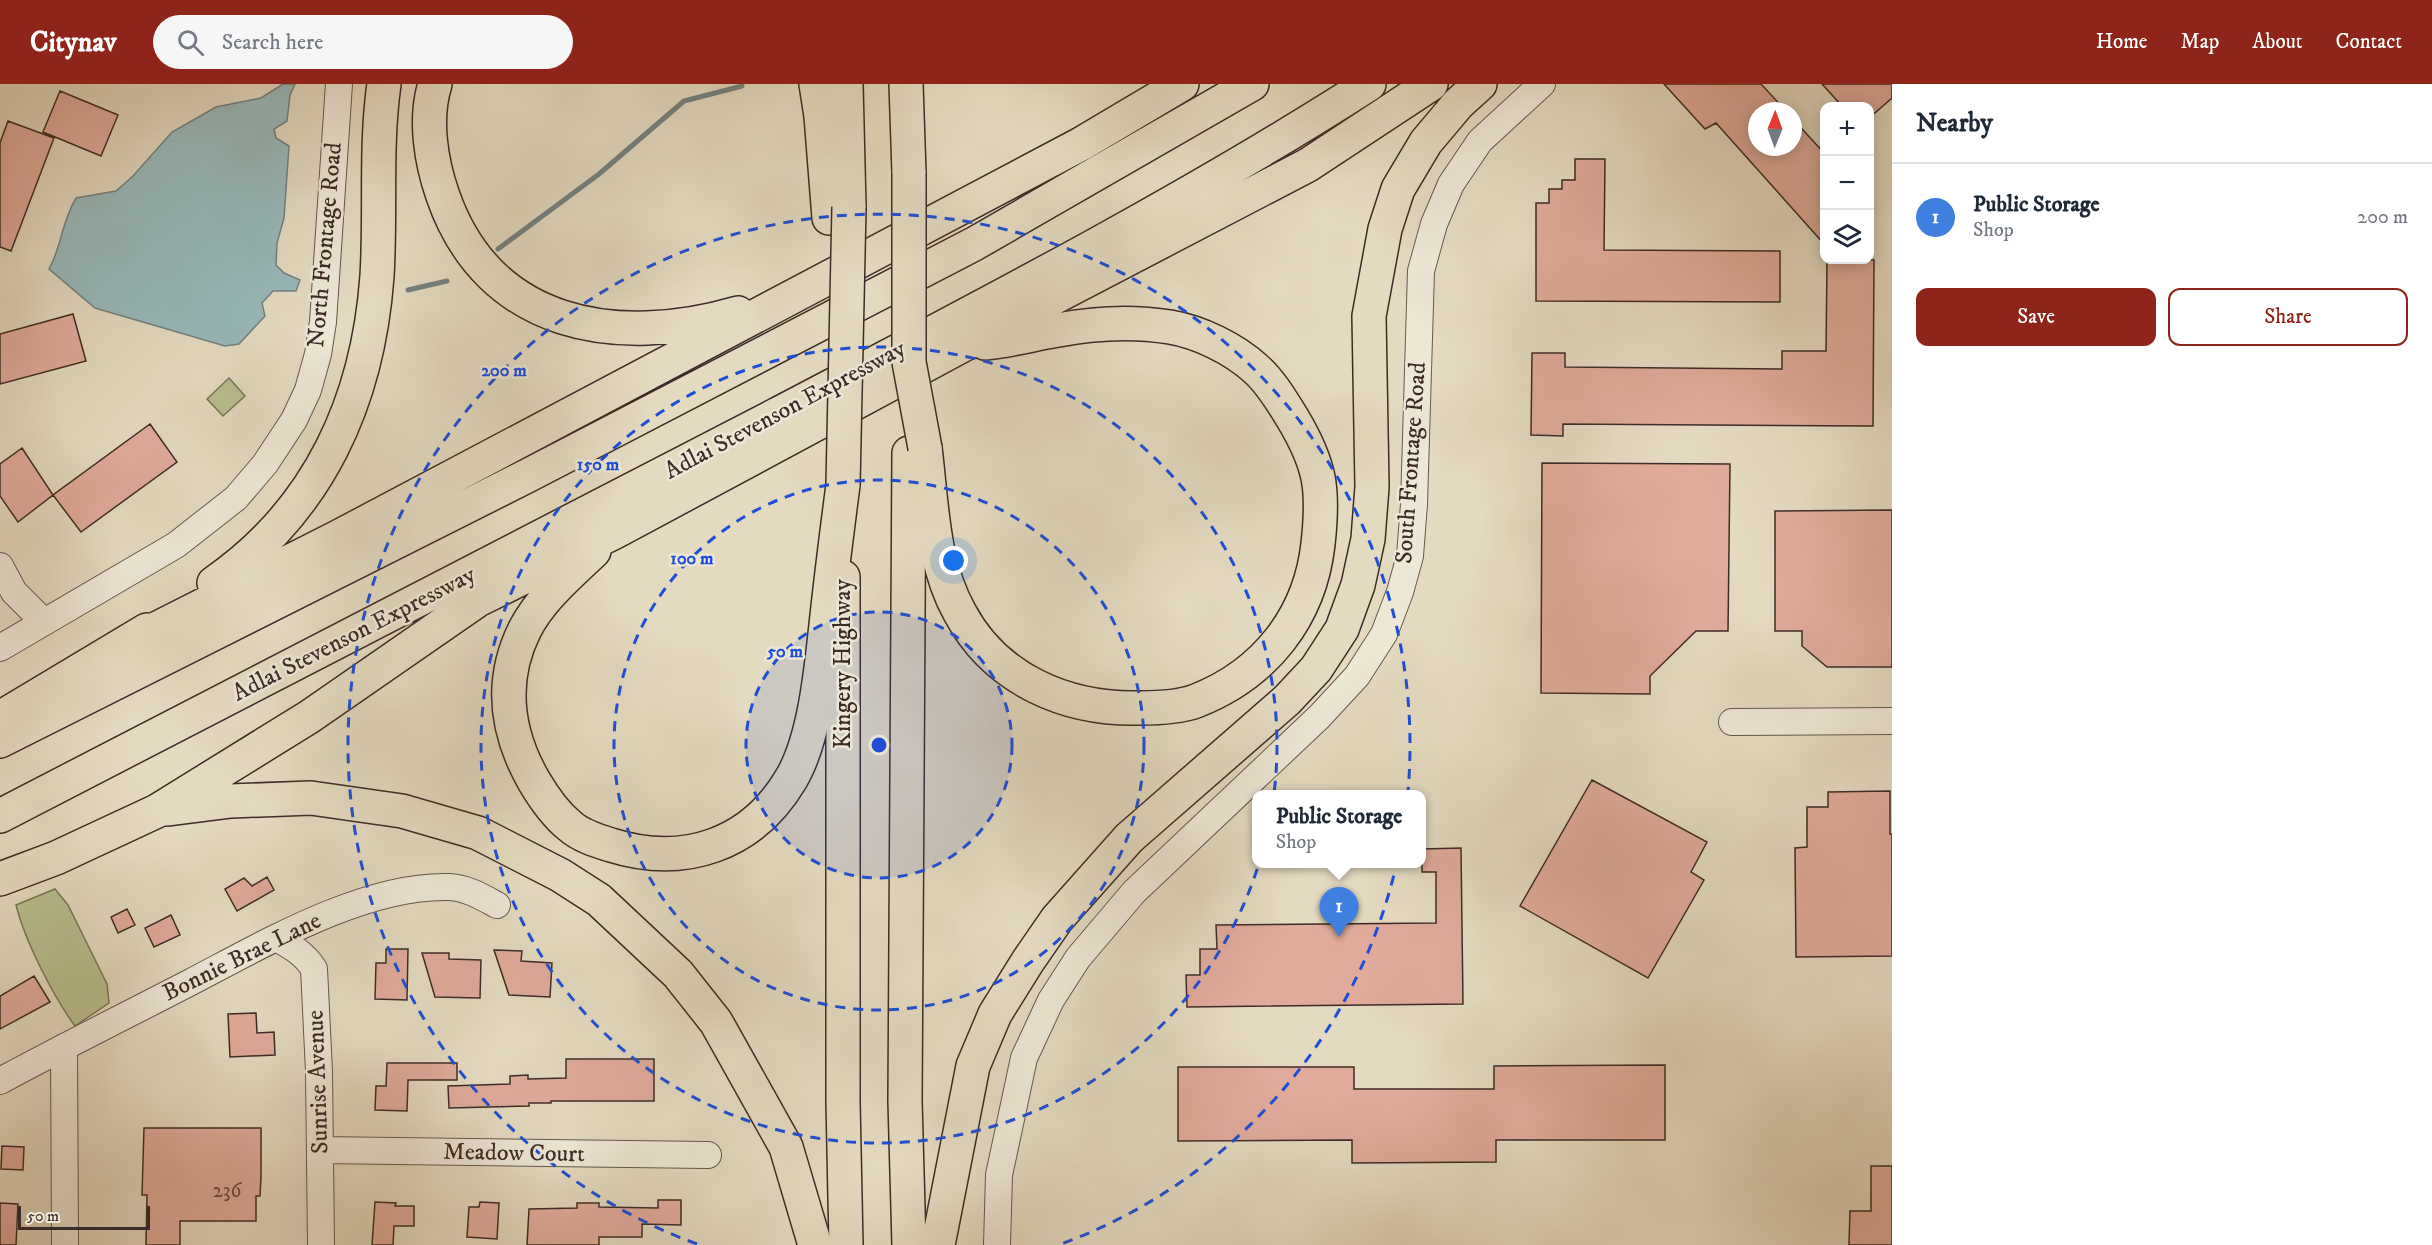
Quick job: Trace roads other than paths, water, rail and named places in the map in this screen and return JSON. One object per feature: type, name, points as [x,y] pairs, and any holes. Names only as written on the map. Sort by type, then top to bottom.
[{"type":"main road","points":[[130,642],[236,568],[287,519],[338,438],[354,402],[372,325],[377,275],[380,115],[384,84]]},
{"type":"main road","points":[[435,84],[431,117],[431,150],[439,186],[451,219],[467,248],[490,276],[515,295],[543,309],[581,323],[618,328],[662,329],[730,315],[792,297]]},
{"type":"main road","points":[[816,84],[839,213]]},
{"type":"main road","points":[[839,213],[846,84]]},
{"type":"main road","points":[[906,84],[909,362],[917,450],[940,566],[958,611],[973,635],[1000,663],[1032,685],[1070,701],[1113,709],[1155,708],[1195,702],[1258,664],[1286,635],[1306,597],[1316,559],[1321,518],[1320,480],[1307,443],[1285,406],[1257,369],[1219,344],[1173,328],[1130,322],[1059,330],[1005,342],[965,344]]},
{"type":"main road","points":[[908,158],[915,84]]},
{"type":"main road","points":[[1081,144],[1167,84]]},
{"type":"main road","points":[[0,718],[130,642],[338,537],[1081,144],[1182,84]]},
{"type":"main road","points":[[0,741],[516,481],[974,244],[1252,84]]},
{"type":"main road","name":"Adlai Stevenson Expressway","points":[[0,816],[436,593],[1008,293],[1291,134],[1369,84]]},
{"type":"main road","points":[[0,879],[56,858],[157,811],[309,717],[478,600],[615,532],[965,344],[1308,165],[1431,84]]},
{"type":"main road","points":[[938,1245],[973,1066],[995,1014],[1028,961],[1057,919],[1129,838],[1287,700],[1316,669],[1342,629],[1358,585],[1368,539],[1372,487],[1369,316],[1385,229],[1398,189],[1426,142],[1458,104],[1480,84]]},
{"type":"main road","name":"Kingery Highway","points":[[839,213],[832,248],[846,323],[843,485],[843,1101],[846,1245]]},
{"type":"main road","points":[[909,1245],[905,1101],[917,450]]},
{"type":"main road","points":[[615,532],[546,598],[525,630],[508,686],[509,715],[516,747],[546,802],[572,828],[597,841],[624,849],[661,855],[702,851],[751,826],[768,811],[796,769],[806,741],[822,663],[843,485]]},
{"type":"main road","points":[[157,811],[231,801],[311,798],[402,812],[478,832],[550,870],[599,900],[678,974],[716,1022],[786,1146],[815,1245]]},
{"type":"street","name":"North Frontage Road","points":[[0,648],[176,545],[208,521],[236,498],[265,464],[294,420],[308,390],[318,354],[323,322],[339,84]]},
{"type":"street","name":"South Frontage Road","points":[[997,1245],[999,1175],[1024,1058],[1051,1000],[1078,958],[1134,892],[1319,717],[1356,676],[1384,634],[1400,592],[1410,555],[1414,504],[1421,271],[1434,224],[1451,184],[1480,141],[1542,84]]},
{"type":"street","points":[[0,566],[14,592],[44,622]]},
{"type":"street","points":[[1732,722],[1892,721]]},
{"type":"street","name":"Bonnie Brae Lane","points":[[0,1081],[276,938],[376,897],[424,888],[452,887],[474,892],[497,905]]},
{"type":"street","name":"Sunrise Avenue","points":[[276,938],[293,947],[308,959],[314,969],[321,1245]]},
{"type":"street","points":[[64,1047],[65,1245]]},
{"type":"street","name":"Meadow Court","points":[[320,1150],[708,1155]]},
{"type":"water","points":[[283,84],[295,84],[290,95],[287,121],[274,129],[276,138],[289,146],[284,218],[277,243],[276,265],[284,273],[300,280],[296,291],[273,291],[262,303],[265,316],[239,344],[225,346],[95,308],[49,269],[57,252],[67,216],[76,198],[116,191],[133,176],[172,132],[216,107],[261,98]]},
{"type":"waterway","points":[[498,249],[599,174],[684,101],[742,86]]},
{"type":"waterway","points":[[408,290],[447,281]]},
{"type":"place","name":"Public Storage","points":[[1339,937]]}]
